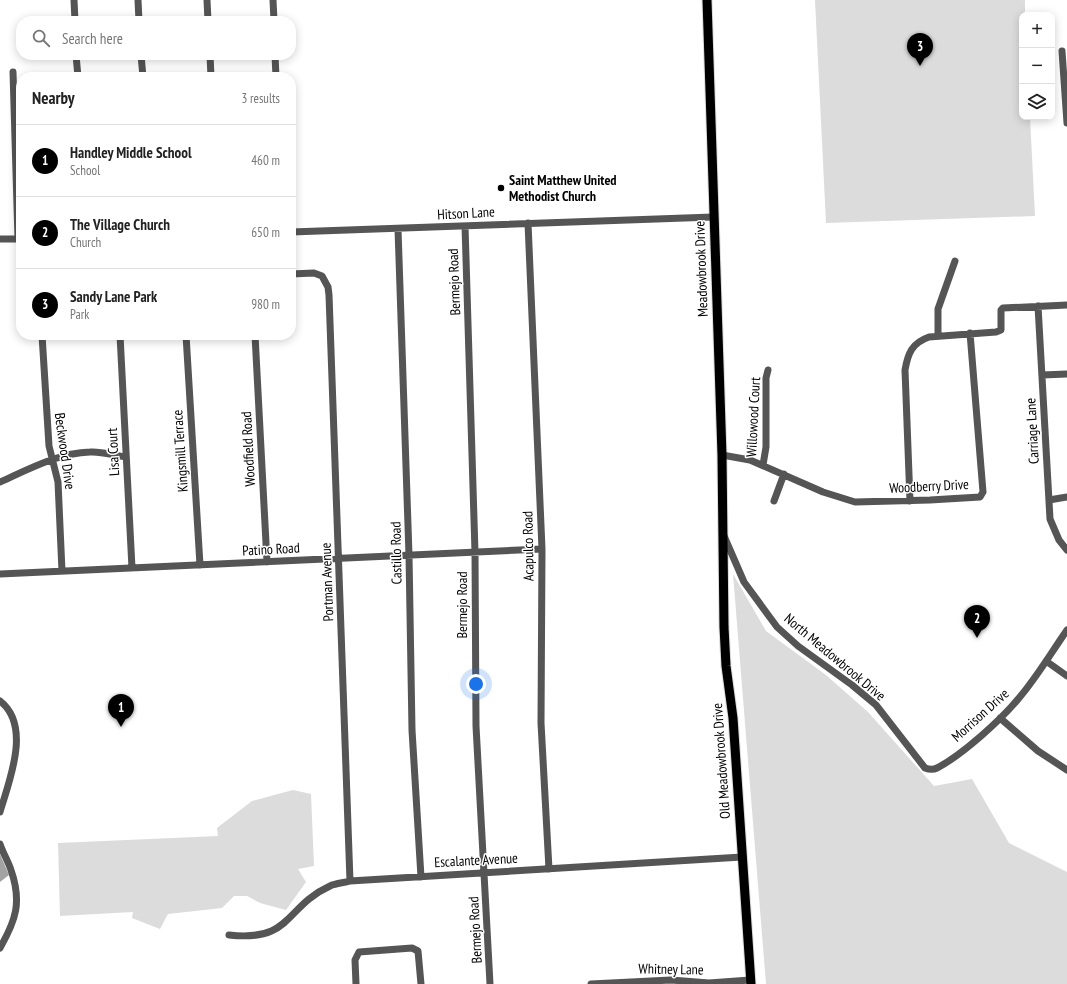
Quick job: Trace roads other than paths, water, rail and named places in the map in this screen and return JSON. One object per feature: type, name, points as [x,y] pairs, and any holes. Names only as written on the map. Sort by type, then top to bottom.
[{"type":"main road","name":"Meadowbrook Drive","points":[[707,0],[724,536]]},
{"type":"main road","name":"Old Meadowbrook Drive","points":[[724,536],[726,666],[733,718],[750,982]]},
{"type":"street","points":[[74,0],[75,16]]},
{"type":"street","points":[[138,0],[139,16]]},
{"type":"street","points":[[207,0],[208,16]]},
{"type":"street","points":[[273,0],[274,16]]},
{"type":"street","points":[[1062,51],[1067,123]]},
{"type":"street","points":[[76,60],[78,72]]},
{"type":"street","points":[[141,60],[142,72]]},
{"type":"street","points":[[210,60],[211,72]]},
{"type":"street","points":[[275,60],[276,72]]},
{"type":"street","points":[[13,72],[16,156]]},
{"type":"street","name":"Hitson Lane","points":[[296,232],[713,217]]},
{"type":"street","name":"Acapulco Road","points":[[528,223],[542,549],[541,723],[549,869]]},
{"type":"street","name":"Bermejo Road","points":[[465,226],[475,552],[476,726],[490,984]]},
{"type":"street","name":"Castillo Road","points":[[398,229],[409,555],[412,730],[421,877]]},
{"type":"street","points":[[0,239],[16,239]]},
{"type":"street","points":[[938,336],[938,309],[955,261]]},
{"type":"street","name":"Portman Avenue","points":[[296,274],[319,274],[326,282],[329,295],[350,881]]},
{"type":"street","points":[[910,501],[905,370],[910,352],[917,342],[929,337],[996,332],[1001,330],[1001,310],[1004,308],[1067,305]]},
{"type":"street","name":"Carriage Lane","points":[[1038,306],[1050,519],[1059,540],[1067,550]]},
{"type":"street","name":"Woodberry Drive","points":[[722,455],[764,464],[823,492],[845,500],[865,502],[980,497],[983,492],[970,334]]},
{"type":"street","name":"Beckwood Drive","points":[[42,340],[49,446],[58,482],[62,571]]},
{"type":"street","name":"Lisa Court","points":[[120,340],[132,568]]},
{"type":"street","name":"Kingsmill Terrace","points":[[186,340],[200,565]]},
{"type":"street","name":"Woodfield Road","points":[[255,340],[267,562]]},
{"type":"street","name":"Willowood Court","points":[[764,464],[766,447],[766,378],[768,370]]},
{"type":"street","points":[[1042,375],[1067,374]]},
{"type":"street","points":[[0,482],[52,459],[90,452],[126,457]]},
{"type":"street","points":[[774,501],[784,474]]},
{"type":"street","points":[[1049,500],[1067,496]]},
{"type":"street","name":"North Meadowbrook Drive","points":[[724,536],[744,582],[777,627],[798,646],[852,685],[876,706],[925,768],[929,770]]},
{"type":"street","name":"Patino Road","points":[[0,574],[542,549]]},
{"type":"street","name":"Morrison Drive","points":[[929,770],[936,769],[958,753],[1000,718],[1020,698],[1067,630]]},
{"type":"street","points":[[1046,661],[1067,676]]},
{"type":"street","points":[[0,702],[11,712],[14,722],[16,758],[0,812]]},
{"type":"street","points":[[1000,718],[1038,751],[1067,770]]},
{"type":"street","points":[[0,844],[15,882],[17,904],[15,920],[0,948]]},
{"type":"street","name":"Escalante Avenue","points":[[230,935],[246,937],[272,932],[285,924],[304,903],[318,892],[331,885],[350,881],[742,857]]},
{"type":"street","points":[[356,984],[355,960],[358,952],[412,948],[418,950],[421,984]]},
{"type":"street","name":"Whitney Lane","points":[[591,984],[671,980],[709,983],[750,982]]},
{"type":"place","name":"Sandy Lane Park","points":[[920,66]]},
{"type":"place","name":"Saint Matthew United Methodist Church","points":[[501,188]]},
{"type":"place","name":"The Village Church","points":[[977,638]]},
{"type":"place","name":"Handley Middle School","points":[[121,727]]}]
